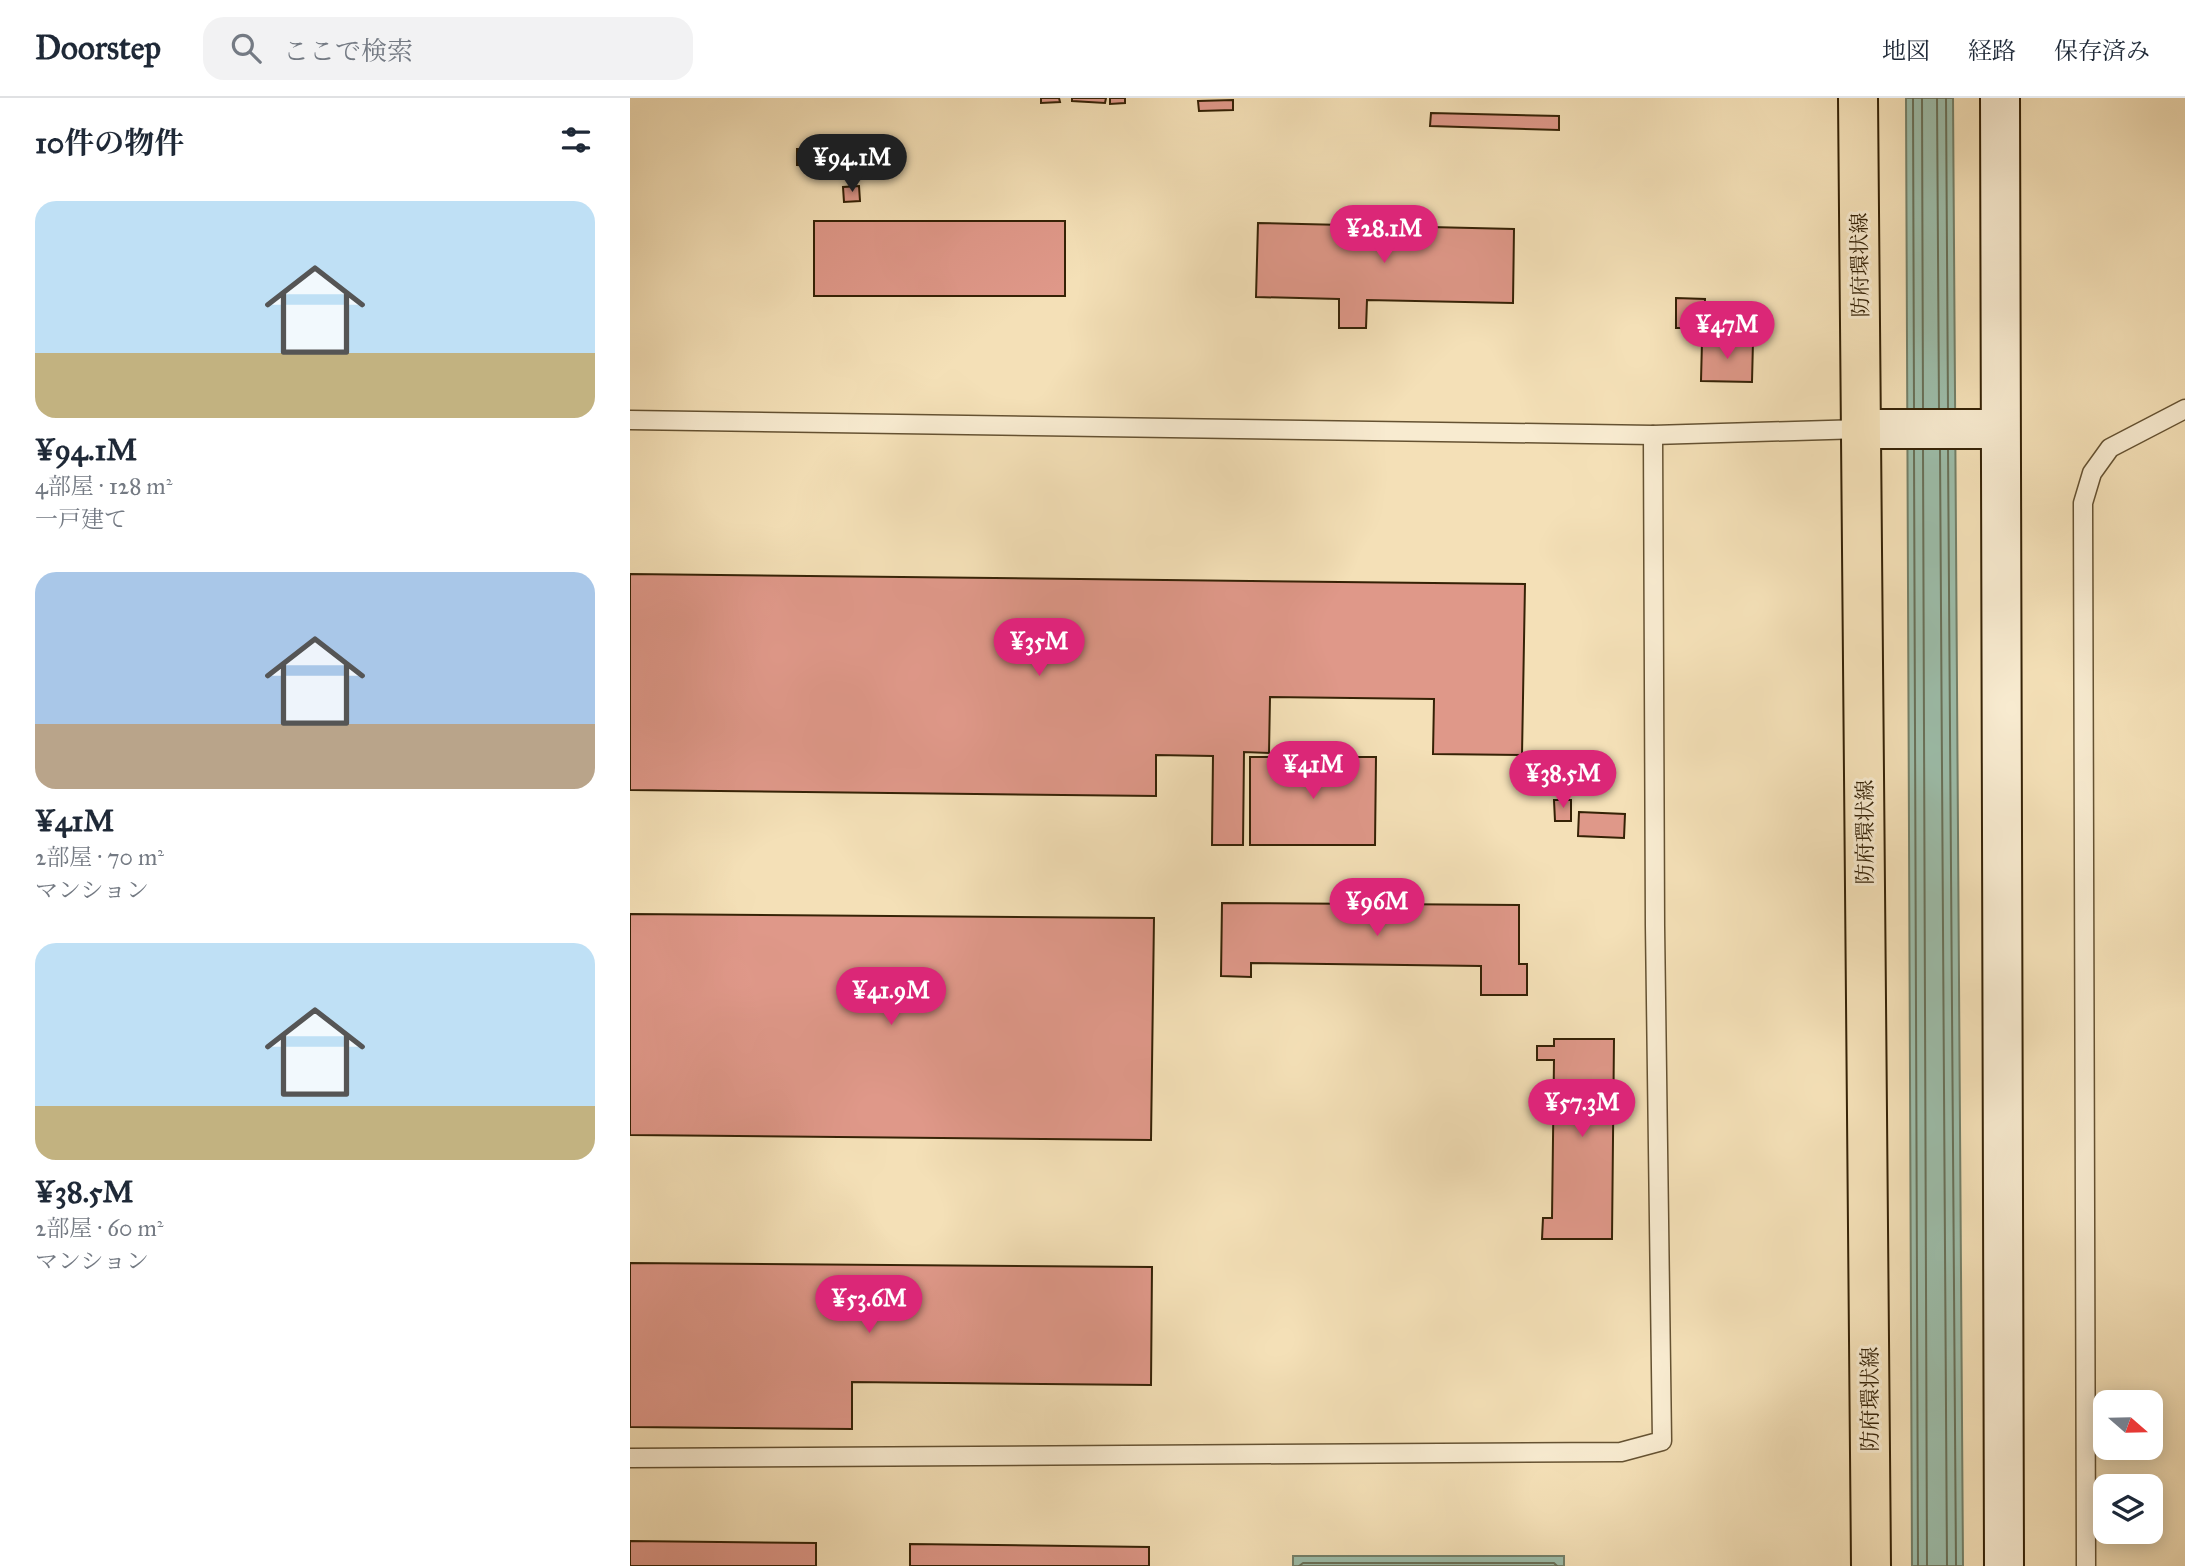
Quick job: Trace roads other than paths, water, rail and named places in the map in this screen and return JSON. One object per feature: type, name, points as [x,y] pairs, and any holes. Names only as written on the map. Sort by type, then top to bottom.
[{"type":"main road","name":"防府環状線","points":[[1858,98],[1871,1566]]},
{"type":"street","points":[[2000,98],[1992,429],[2004,1566]]},
{"type":"street","points":[[1862,429],[1992,429]]},
{"type":"lane","points":[[2086,1566],[2083,503],[2092,473],[2110,448],[2185,409]]},
{"type":"lane","points":[[630,420],[1653,435],[1862,429]]},
{"type":"lane","points":[[630,1458],[1621,1452],[1662,1441],[1655,926],[1653,435]]},
{"type":"water","points":[[1906,98],[1953,98],[1963,1566],[1912,1566]]},
{"type":"water","points":[[1293,1556],[1564,1556],[1564,1566],[1293,1566]]}]
